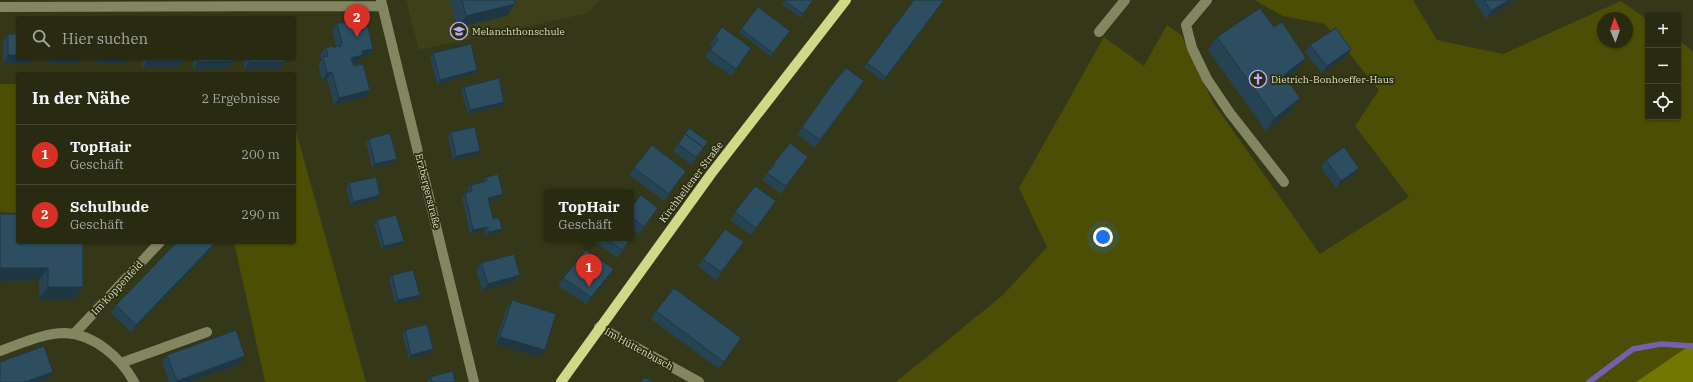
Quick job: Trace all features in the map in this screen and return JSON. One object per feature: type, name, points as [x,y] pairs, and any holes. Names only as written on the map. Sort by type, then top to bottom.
[{"type":"main road","name":"Kirchhellener Straße","points":[[561,382],[599,327],[711,174],[846,0]]},
{"type":"street","points":[[1099,32],[1125,0]]},
{"type":"street","points":[[1207,0],[1186,25],[1192,48],[1207,79],[1230,113],[1284,182]]},
{"type":"street","points":[[0,7],[382,3]]},
{"type":"street","name":"Erzbergerstraße","points":[[382,3],[474,382]]},
{"type":"street","name":"Im Koppenfeld","points":[[74,334],[158,244]]},
{"type":"street","name":"Im Hüttenbusch","points":[[599,327],[699,382]]},
{"type":"street","points":[[121,363],[207,332]]},
{"type":"street","points":[[0,351],[55,334],[74,334],[102,346],[121,363],[134,382]]},
{"type":"shaded area","name":"Melanchthonschule","points":[[406,0],[600,0],[589,13],[419,50]]},
{"type":"shaded area","points":[[1254,0],[1413,0],[1437,40],[1503,54],[1621,1],[1645,18],[1645,120],[1681,120],[1681,42],[1693,51],[1693,343],[1636,382],[896,382],[1003,295],[1047,247],[1019,188],[1104,37],[1144,66],[1167,25],[1182,36],[1214,104],[1320,254],[1409,197],[1355,126],[1379,90],[1325,24],[1283,16]]},
{"type":"shaded area","points":[[0,84],[16,84],[16,213],[0,212]]},
{"type":"shaded area","points":[[296,131],[366,382],[265,382],[234,244],[296,244]]},
{"type":"shaded area","points":[[1693,343],[1693,382],[1636,382]]},
{"type":"building","points":[[462,0],[515,0],[515,4],[466,16]]},
{"type":"building","points":[[785,0],[813,0],[803,14]]},
{"type":"building","points":[[914,0],[944,0],[886,77],[867,63]]},
{"type":"building","points":[[1484,0],[1509,0],[1491,11]]},
{"type":"building","points":[[758,7],[790,31],[773,53],[741,29]]},
{"type":"building","name":"Dietrich-Bonhoeffer-Haus","points":[[1260,8],[1274,27],[1282,22],[1306,58],[1284,75],[1300,98],[1275,118],[1217,37]]},
{"type":"building","points":[[362,22],[368,27],[373,49],[362,51],[363,55],[351,58],[354,66],[363,64],[370,90],[339,98],[332,72],[327,73],[323,57],[328,56],[326,48],[332,46],[335,48],[337,45],[340,47],[342,43],[337,23]]},
{"type":"building","points":[[722,27],[751,48],[736,69],[710,50],[718,39],[715,37]]},
{"type":"building","points":[[1336,28],[1351,49],[1327,66],[1310,45]]},
{"type":"building","points":[[8,34],[16,34],[16,55],[8,55]]},
{"type":"building","points":[[471,44],[477,70],[440,80],[433,53]]},
{"type":"building","points":[[148,60],[183,60],[183,61]]},
{"type":"building","points":[[198,60],[235,60],[235,61],[198,62]]},
{"type":"building","points":[[249,60],[285,60],[285,62],[249,62]]},
{"type":"building","points":[[846,68],[864,81],[820,140],[802,127],[834,82]]},
{"type":"building","points":[[499,78],[504,102],[470,110],[464,87]]},
{"type":"building","points":[[475,127],[480,151],[456,156],[451,132]]},
{"type":"building","points":[[689,128],[708,142],[704,148],[685,134]]},
{"type":"building","points":[[390,133],[397,159],[375,164],[369,139]]},
{"type":"building","points":[[685,134],[704,148],[696,157],[678,144]]},
{"type":"building","points":[[790,143],[808,157],[786,186],[767,173]]},
{"type":"building","points":[[652,145],[686,171],[669,194],[634,168]]},
{"type":"building","points":[[1344,147],[1359,168],[1341,181],[1326,160]]},
{"type":"building","points":[[498,174],[503,194],[488,198],[493,219],[499,218],[502,229],[489,232],[487,227],[473,230],[465,193],[472,191],[471,185],[487,181],[486,177]]},
{"type":"building","points":[[376,177],[380,195],[353,202],[349,183]]},
{"type":"building","points":[[755,186],[776,201],[756,228],[735,212]]},
{"type":"building","points":[[641,195],[658,208],[644,227],[634,219],[634,204]]},
{"type":"building","points":[[0,214],[16,214],[16,244],[83,244],[83,287],[48,287],[48,268],[0,268]]},
{"type":"building","points":[[396,215],[404,241],[384,246],[377,220]]},
{"type":"building","points":[[725,229],[744,242],[721,272],[703,259]]},
{"type":"building","points":[[610,241],[629,241],[622,250]]},
{"type":"building","points":[[175,244],[214,244],[136,325],[116,305]]},
{"type":"building","points":[[586,250],[614,269],[591,297],[563,278]]},
{"type":"building","points":[[514,254],[520,275],[488,284],[481,263]]},
{"type":"building","points":[[413,270],[420,295],[398,300],[392,275]]},
{"type":"building","points":[[674,288],[741,338],[724,362],[656,311]]},
{"type":"building","points":[[512,300],[556,314],[545,350],[500,337]]},
{"type":"building","points":[[427,324],[433,349],[411,355],[405,330]]},
{"type":"building","points":[[236,330],[245,356],[177,381],[167,355]]},
{"type":"building","points":[[44,346],[53,372],[25,382],[0,382],[0,362]]},
{"type":"building","points":[[453,371],[455,382],[432,382],[430,377]]},
{"type":"building","points":[[644,377],[654,382],[641,382]]},
{"type":"waterway","points":[[1589,382],[1633,349],[1661,344],[1693,346]]},
{"type":"place","name":"Melanchthonschule","points":[[459,31]]},
{"type":"place","name":"Schulbude","points":[[357,37]]},
{"type":"place","name":"Dietrich-Bonhoeffer-Haus","points":[[1258,79]]},
{"type":"place","name":"TopHair","points":[[589,287]]}]
